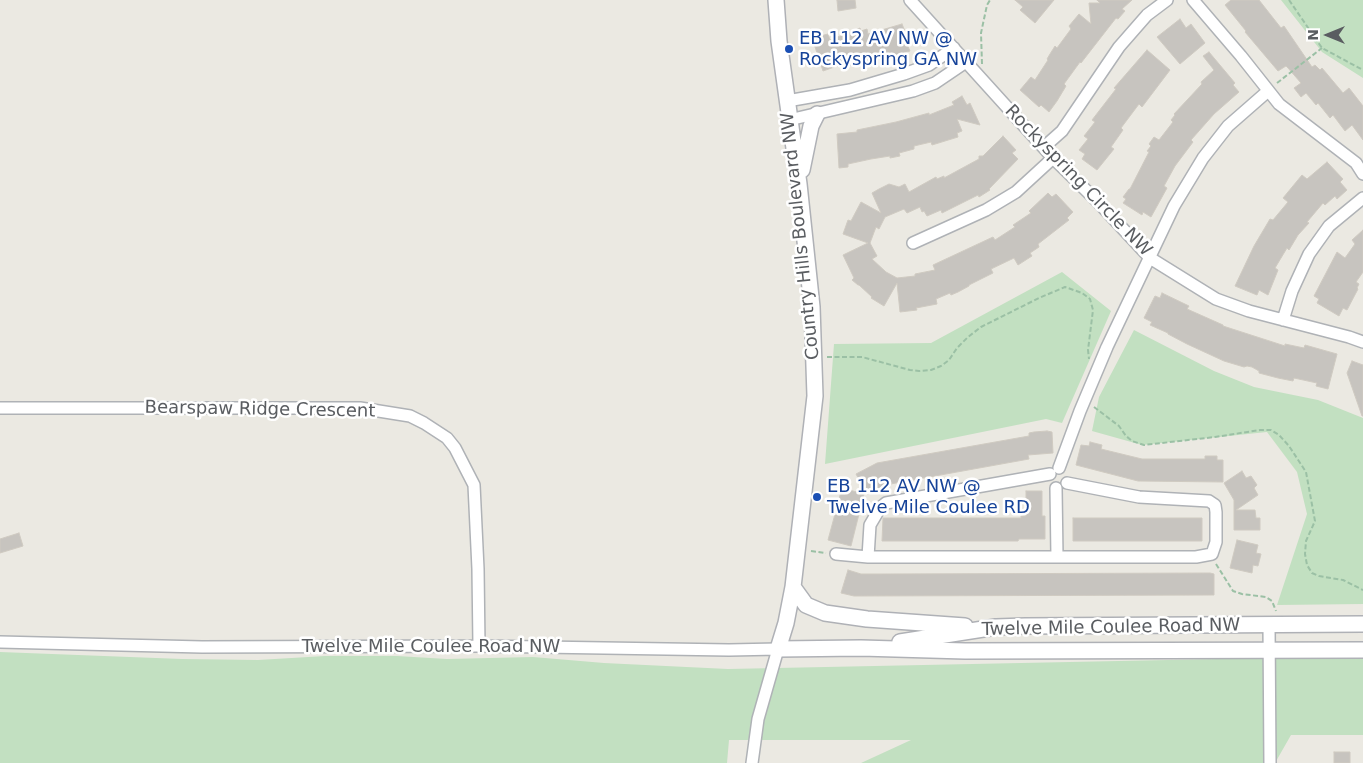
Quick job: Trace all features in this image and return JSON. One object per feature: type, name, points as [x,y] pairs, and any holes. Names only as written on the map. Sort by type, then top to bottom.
[{"type":"main road","name":"Country Hills Boulevard NW","points":[[776,0],[786,101],[800,184],[815,358],[813,424],[793,587],[786,623],[778,649]]},
{"type":"main road","points":[[800,184],[810,126],[817,114]]},
{"type":"main road","points":[[793,587],[806,605],[825,613],[867,620],[996,628]]},
{"type":"main road","name":"Twelve Mile Coulee Road NW","points":[[861,648],[996,628],[1363,624]]},
{"type":"main road","name":"Twelve Mile Coulee Road NW","points":[[778,649],[861,648],[965,651],[1363,650]]},
{"type":"street","name":"Rockyspring Circle NW","points":[[910,0],[1052,158],[1098,202],[1150,258],[1216,298],[1249,311],[1363,342]]},
{"type":"street","points":[[1044,147],[1062,131],[1119,47],[1147,14],[1167,0]]},
{"type":"street","points":[[1192,0],[1241,56],[1279,104],[1356,163],[1363,174]]},
{"type":"street","points":[[786,101],[850,90],[904,74],[929,65],[954,48]]},
{"type":"street","points":[[789,120],[913,91],[936,83],[966,62]]},
{"type":"street","points":[[836,554],[868,557],[1196,557],[1212,554],[1216,542],[1216,512],[1215,505],[1209,501],[1139,497],[1049,483],[1095,375],[1174,206],[1203,158],[1228,126],[1268,91]]},
{"type":"street","points":[[913,243],[986,210],[1016,192],[1052,158]]},
{"type":"street","points":[[1283,320],[1292,291],[1309,254],[1329,226],[1363,198]]},
{"type":"street","name":"Bearspaw Ridge Crescent","points":[[0,408],[360,408],[410,416],[447,438],[455,448],[474,485],[479,646]]},
{"type":"street","points":[[868,557],[870,525],[880,508],[886,503],[1054,471],[1067,474],[1062,485],[1057,557]]},
{"type":"street","points":[[1270,763],[1269,651],[1273,625]]},
{"type":"street","name":"Twelve Mile Coulee Road NW","points":[[0,642],[202,647],[479,646],[778,649]]},
{"type":"street","points":[[752,763],[758,719],[778,649]]},
{"type":"path","points":[[982,68],[981,33],[987,5],[990,0]]},
{"type":"path","points":[[1289,0],[1322,48],[1363,70]]},
{"type":"path","points":[[1268,91],[1322,48]]},
{"type":"path","points":[[815,358],[862,357],[919,372],[931,370],[942,366],[949,360],[957,348],[981,327],[1039,298],[1066,287],[1072,288],[1090,299],[1093,310],[1088,350],[1089,370],[1095,375]]},
{"type":"path","points":[[1084,400],[1119,426],[1132,441],[1144,445],[1260,430],[1271,430],[1279,435],[1289,446],[1306,472],[1315,521],[1306,541],[1305,554],[1307,565],[1312,573],[1344,580],[1363,590]]},
{"type":"path","points":[[797,549],[836,554]]},
{"type":"path","points":[[1212,554],[1233,591],[1262,596],[1272,601],[1275,609],[1273,625]]},
{"type":"green space","points":[[1281,0],[1363,0],[1363,78],[1322,52]]},
{"type":"green space","points":[[1062,272],[1111,311],[1062,423],[1046,419],[825,464],[834,344],[931,343]]},
{"type":"green space","points":[[1134,330],[1214,371],[1254,387],[1318,400],[1363,418],[1363,604],[1277,605],[1307,514],[1297,472],[1267,432],[1142,445],[1092,431],[1099,397]]},
{"type":"green space","points":[[0,652],[258,660],[325,656],[397,656],[447,659],[533,657],[604,663],[728,669],[1363,656],[1363,735],[1291,735],[1275,763],[861,763],[911,740],[729,740],[727,763],[0,763]]},
{"type":"building","points":[[837,0],[855,0],[856,8],[838,11]]},
{"type":"building","points":[[1015,0],[1054,0],[1035,23],[1020,10],[1023,7]]},
{"type":"building","points":[[1097,0],[1132,0],[1122,9],[1125,11],[1118,19],[1116,18],[1080,62],[1064,84],[1066,86],[1049,112],[1041,105],[1039,107],[1020,90],[1031,77],[1035,80],[1055,46],[1057,48],[1071,29],[1069,26],[1079,14],[1091,24],[1089,3],[1100,3]]},
{"type":"building","points":[[1231,0],[1259,0],[1281,28],[1284,26],[1312,67],[1315,65],[1320,70],[1322,68],[1343,93],[1349,88],[1363,106],[1363,140],[1352,125],[1345,131],[1333,115],[1330,118],[1318,103],[1316,105],[1306,93],[1301,97],[1294,88],[1301,83],[1286,66],[1278,71],[1245,32],[1225,5]]},
{"type":"building","points":[[1180,19],[1186,28],[1191,24],[1205,43],[1180,64],[1157,37]]},
{"type":"building","points":[[902,24],[909,41],[906,42],[910,51],[881,60],[879,57],[862,64],[861,61],[844,68],[843,64],[823,71],[812,38],[828,34],[830,40],[860,28],[861,31],[867,29],[868,34]]},
{"type":"building","points":[[1147,50],[1170,70],[1142,107],[1139,104],[1121,128],[1123,130],[1111,147],[1114,149],[1097,170],[1082,159],[1085,154],[1079,150],[1088,139],[1084,136],[1095,122],[1092,120],[1116,89],[1114,88]]},
{"type":"building","points":[[1209,52],[1235,83],[1233,85],[1239,92],[1214,114],[1191,140],[1193,142],[1175,166],[1164,186],[1167,188],[1151,217],[1143,212],[1142,215],[1123,203],[1126,199],[1123,197],[1130,189],[1149,152],[1147,151],[1151,146],[1149,144],[1154,137],[1159,140],[1173,122],[1171,120],[1174,114],[1202,84],[1201,82],[1214,70],[1203,56]]},
{"type":"building","points":[[962,96],[967,105],[970,103],[980,125],[957,119],[962,131],[957,133],[958,137],[932,145],[931,142],[914,146],[914,149],[899,153],[900,156],[871,159],[839,168],[837,134],[857,132],[857,130],[929,113],[929,115],[954,105],[952,102]]},
{"type":"building","points":[[1003,136],[1016,150],[1012,153],[1018,159],[990,190],[979,197],[978,195],[942,213],[941,210],[927,216],[920,207],[907,213],[904,209],[885,217],[879,229],[876,227],[870,243],[877,256],[872,259],[886,272],[897,278],[915,276],[915,274],[935,270],[933,265],[993,237],[995,240],[1015,227],[1013,225],[1031,213],[1029,211],[1048,193],[1052,197],[1056,194],[1073,212],[1067,218],[1069,220],[1038,244],[1039,247],[1030,253],[1032,256],[1018,265],[1014,258],[991,269],[993,273],[958,292],[936,299],[937,304],[916,308],[917,310],[900,312],[897,283],[884,306],[871,298],[852,280],[854,278],[843,255],[868,243],[843,234],[848,220],[851,221],[861,202],[881,213],[872,193],[889,184],[899,187],[905,184],[909,192],[936,177],[937,179],[944,176],[944,178],[979,159],[979,156],[983,156]]},
{"type":"building","points":[[1327,162],[1343,179],[1340,182],[1347,190],[1337,199],[1335,196],[1325,205],[1323,203],[1307,222],[1309,223],[1298,235],[1289,250],[1287,248],[1275,268],[1278,270],[1268,295],[1259,290],[1257,295],[1235,286],[1254,246],[1270,219],[1273,220],[1288,202],[1283,198],[1302,175],[1307,179]]},
{"type":"building","points":[[1363,230],[1363,272],[1356,282],[1359,284],[1358,289],[1347,310],[1343,308],[1339,316],[1317,303],[1319,299],[1314,296],[1337,252],[1345,258],[1355,244],[1352,240]]},
{"type":"building","points":[[1162,293],[1189,306],[1187,309],[1223,326],[1285,346],[1285,344],[1304,348],[1305,345],[1337,354],[1328,389],[1316,386],[1317,383],[1294,378],[1293,381],[1278,378],[1259,373],[1259,371],[1252,367],[1244,367],[1224,361],[1150,325],[1152,322],[1144,318],[1155,296],[1160,298]]},
{"type":"building","points":[[1352,361],[1363,365],[1363,416],[1347,373]]},
{"type":"building","points":[[1052,432],[1053,453],[1028,455],[1029,459],[885,485],[867,494],[856,474],[877,463],[1029,436],[1029,433]]},
{"type":"building","points":[[1090,442],[1102,445],[1101,449],[1142,459],[1205,459],[1205,456],[1217,456],[1217,460],[1223,460],[1223,482],[1138,481],[1076,465],[1081,445],[1089,446]]},
{"type":"building","points":[[1242,471],[1246,478],[1251,476],[1257,485],[1254,488],[1258,495],[1236,510],[1255,510],[1256,518],[1260,518],[1260,530],[1234,530],[1234,500],[1224,483]]},
{"type":"building","points":[[842,488],[864,494],[851,546],[828,540]]},
{"type":"building","points":[[1026,491],[1042,491],[1042,516],[1045,516],[1045,539],[1019,539],[1018,541],[882,541],[883,518],[1021,518],[1021,516],[1026,516]]},
{"type":"building","points":[[1073,518],[1202,518],[1202,541],[1073,541]]},
{"type":"building","points":[[19,533],[23,546],[0,553],[0,539]]},
{"type":"building","points":[[1237,540],[1258,545],[1256,553],[1261,554],[1258,566],[1253,565],[1252,573],[1230,568]]},
{"type":"building","points":[[848,570],[861,574],[1210,573],[1214,574],[1214,595],[854,596],[841,593]]},
{"type":"building","points":[[1334,752],[1350,752],[1350,763],[1334,763]]},
{"type":"place","name":"EB 112 AV NW @ Rockyspring GA NW","points":[[789,49]]},
{"type":"place","name":"EB 112 AV NW @ Twelve Mile Coulee RD","points":[[817,497]]}]
